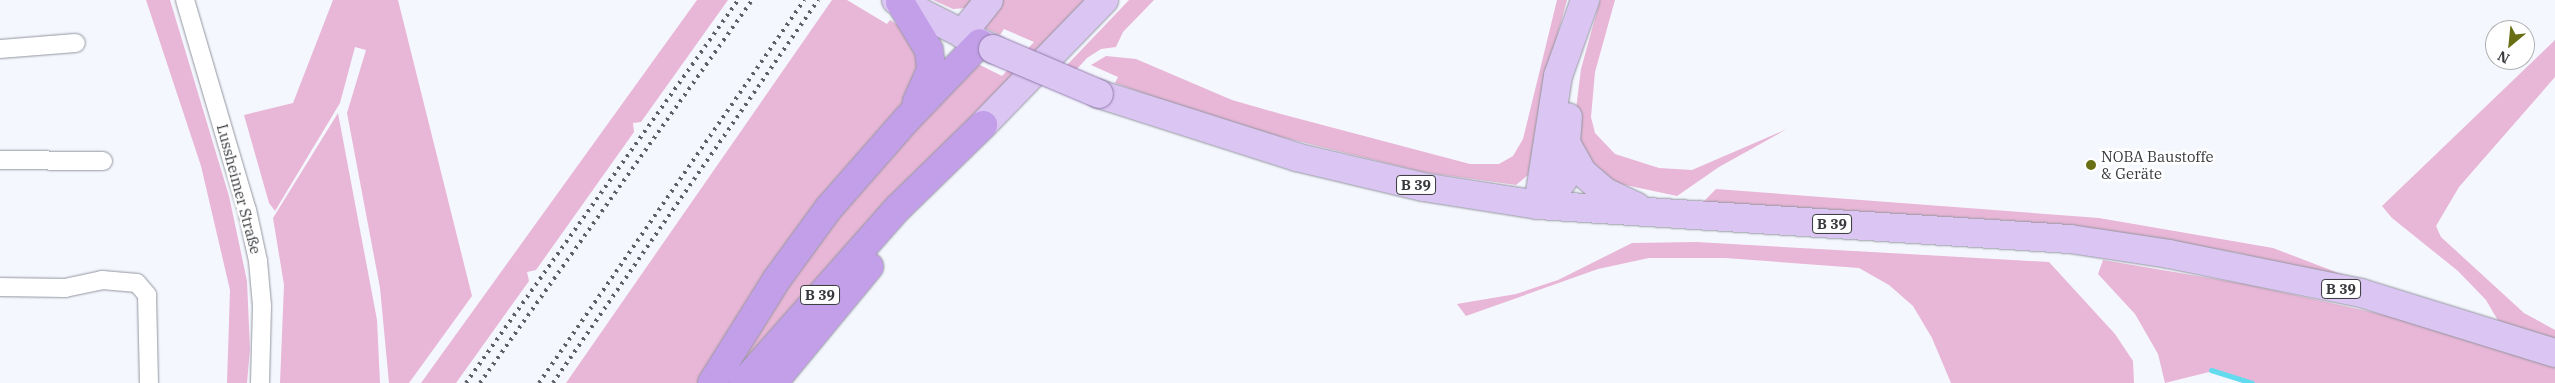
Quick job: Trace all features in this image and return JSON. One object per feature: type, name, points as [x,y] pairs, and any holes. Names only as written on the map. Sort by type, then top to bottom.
[{"type":"highway","name":"B 39","points":[[898,1],[929,50],[931,70],[925,89],[907,119]]},
{"type":"highway","name":"B 39","points":[[712,383],[803,241],[851,180],[978,42]]},
{"type":"highway","name":"B 39","points":[[743,383],[898,208],[983,125]]},
{"type":"highway","name":"B 39","points":[[773,383],[911,218],[983,125]]},
{"type":"main road","points":[[898,1],[978,42],[989,0]]},
{"type":"main road","name":"B 39","points":[[983,125],[1104,0]]},
{"type":"main road","points":[[1538,204],[1558,76],[1570,48],[1585,0]]},
{"type":"main road","name":"B 39","points":[[978,42],[1099,94],[1296,157],[1423,187],[1538,204],[1649,213],[2070,239],[2151,252],[2361,293],[2555,353]]},
{"type":"main road","points":[[1538,204],[1551,196],[1563,180],[1570,48]]},
{"type":"main road","name":"B 39","points":[[1566,143],[1582,172],[1605,192],[1649,213]]},
{"type":"street","name":"Lussheimer Straße","points":[[185,0],[247,210],[258,261],[262,306],[260,383]]},
{"type":"street","points":[[0,49],[76,43]]},
{"type":"street","points":[[0,160],[103,161]]},
{"type":"street","points":[[0,286],[65,288],[102,280],[137,283],[147,295],[149,383]]},
{"type":"shaded area","points":[[146,0],[170,0],[229,196],[247,281],[250,349],[247,383],[227,383],[230,290],[201,166]]},
{"type":"shaded area","points":[[333,0],[398,0],[472,296],[409,383],[389,383],[380,288],[347,113],[366,50],[355,47],[340,103],[275,211],[269,203],[244,115],[293,103]]},
{"type":"shaded area","points":[[697,0],[728,0],[641,122],[633,123],[634,132],[536,270],[527,272],[529,281],[456,383],[421,383]]},
{"type":"shaded area","points":[[832,0],[847,0],[887,24],[890,20],[911,33],[922,80],[704,383],[566,383]]},
{"type":"shaded area","points":[[933,0],[980,0],[966,8],[953,9]]},
{"type":"shaded area","points":[[999,0],[1085,0],[736,383],[721,383],[738,354],[872,171],[978,64],[1002,76],[1034,42],[1004,29],[1000,35],[983,27]]},
{"type":"shaded area","points":[[1129,0],[1154,0],[1123,32],[1116,47],[1101,49],[1087,58],[1076,70],[1066,66]]},
{"type":"shaded area","points":[[1557,0],[1567,0],[1544,84],[1528,175],[1516,185],[1423,172],[1228,124],[1115,83],[1118,77],[1091,65],[1106,56],[1136,59],[1232,100],[1470,164],[1499,164],[1513,156],[1523,139]]},
{"type":"shaded area","points":[[1600,0],[1615,0],[1595,72],[1591,117],[1595,133],[1615,154],[1659,168],[1692,170],[1787,129],[1719,167],[1677,196],[1616,183],[1595,173],[1576,133],[1576,109],[1581,69]]},
{"type":"shaded area","points":[[2555,40],[2555,77],[2459,187],[2436,226],[2441,237],[2524,313],[2555,330],[2555,341],[2500,324],[2486,300],[2458,271],[2392,218],[2382,206],[2524,70],[2535,70],[2535,59]]},
{"type":"shaded area","points":[[338,113],[377,320],[380,383],[280,383],[284,285],[273,218]]},
{"type":"shaded area","points":[[1716,189],[2099,218],[2273,248],[2375,287],[2238,253],[2103,230],[2012,221],[1702,203]]},
{"type":"shaded area","points":[[1696,242],[2049,262],[2115,334],[2133,361],[2134,383],[1951,383],[1932,338],[1913,306],[1889,285],[1859,268],[1725,258],[1649,258],[1598,269],[1466,316],[1457,304],[1516,294],[1558,280],[1632,243]]},
{"type":"shaded area","points":[[2103,260],[2245,284],[2430,325],[2555,366],[2555,383],[2246,383],[2209,372],[2165,383],[2158,354],[2135,314],[2098,274]]},
{"type":"waterway","points":[[2211,370],[2252,383]]},
{"type":"railway","points":[[466,383],[738,0]]},
{"type":"railway","points":[[480,383],[752,0]]},
{"type":"railway","points":[[539,383],[804,0]]},
{"type":"railway","points":[[553,383],[818,0]]},
{"type":"place","name":"NOBA Baustoffe & Geräte","points":[[2091,165]]}]
